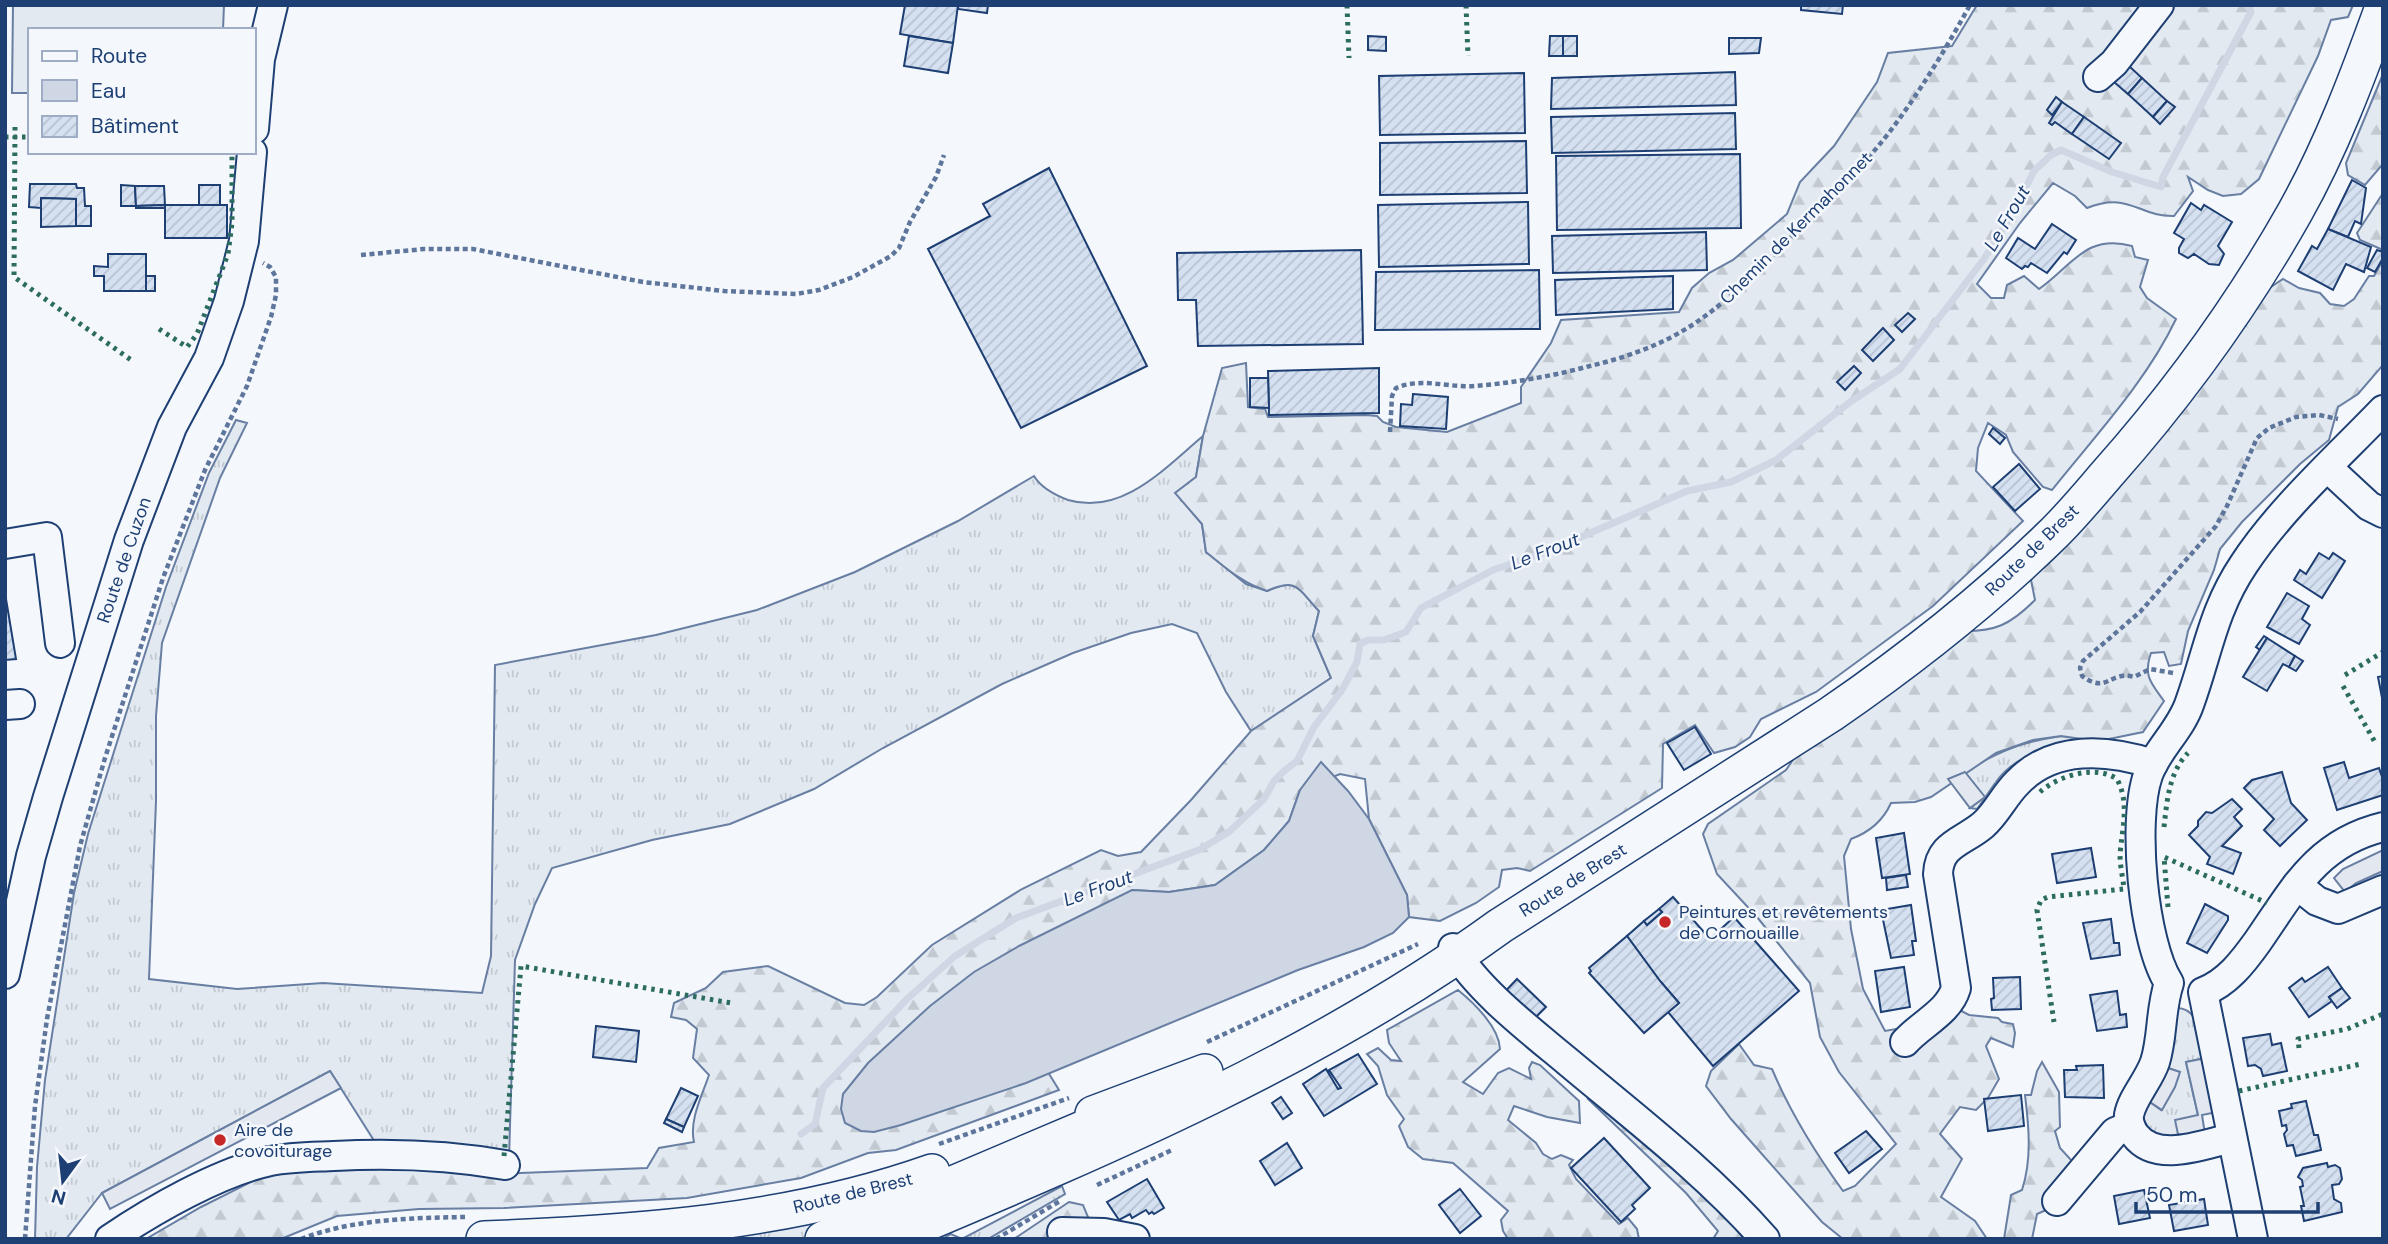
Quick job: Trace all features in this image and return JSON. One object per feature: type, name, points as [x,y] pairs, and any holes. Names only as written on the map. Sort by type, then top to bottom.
[{"type":"main road","name":"Route de Brest","points":[[484,1239],[677,1228],[816,1204],[926,1174],[1202,1059],[1500,926],[1674,816],[1877,683],[1979,602],[2066,521],[2175,394],[2280,237],[2326,149],[2383,7]]},
{"type":"main road","name":"Route de Brest","points":[[889,1239],[1204,1100],[1323,1038],[1444,949]]},
{"type":"main road","name":"Route de Brest","points":[[823,1239],[1098,1123],[1202,1059]]},
{"type":"street","points":[[256,106],[260,59],[273,5]]},
{"type":"street","points":[[2098,77],[2125,50],[2158,5]]},
{"type":"street","name":"Route de Cuzon","points":[[5,974],[31,856],[129,540],[172,427],[209,358],[241,258],[252,154]]},
{"type":"street","points":[[2374,420],[2274,525],[2234,579],[2211,627],[2188,709],[2177,731],[2153,764],[2142,808],[2144,876],[2150,934],[2159,965],[2169,983],[2185,993],[2203,992],[2220,984],[2238,967],[2297,885],[2334,847],[2349,838],[2383,827]]},
{"type":"street","points":[[2328,468],[2369,506],[2383,513]]},
{"type":"street","points":[[5,544],[47,537],[60,643]]},
{"type":"street","points":[[1905,1042],[1943,1009],[1954,996],[1956,988],[1938,874],[1940,857],[1946,850],[1986,822],[2027,773],[2048,761],[2075,754],[2108,752],[2153,764]]},
{"type":"street","points":[[2297,885],[2316,901],[2339,909],[2383,890]]},
{"type":"street","points":[[1444,949],[1507,1009],[1719,1190],[1765,1239]]},
{"type":"street","points":[[2169,983],[2162,1008],[2157,1055],[2129,1113],[2130,1126],[2135,1135],[2148,1146],[2166,1150],[2232,1138]]},
{"type":"street","points":[[2203,992],[2253,1239]]},
{"type":"street","points":[[2056,1201],[2115,1132],[2130,1126]]},
{"type":"street","points":[[110,1239],[209,1184],[270,1161],[422,1154],[455,1156],[505,1165]]},
{"type":"street","points":[[1062,1232],[1104,1233],[1135,1239]]},
{"type":"path","name":"Chemin de Kermahonnet","points":[[1390,432],[1392,396],[1396,388],[1402,385],[1436,383],[1472,386],[1588,367],[1656,344],[1716,309],[1745,284],[1803,225],[1896,124],[1970,5]]},
{"type":"path","points":[[361,255],[473,248],[643,282],[724,291],[796,294],[819,290],[853,277],[891,256],[899,248],[910,222],[929,192],[944,155]]},
{"type":"path","points":[[24,1239],[34,1106],[47,1019],[71,887],[88,817],[163,578],[205,470],[255,366],[273,306],[276,277],[270,267],[241,258]]},
{"type":"path","points":[[2166,671],[2150,669],[2134,677],[2125,674],[2115,677],[2107,684],[2096,684],[2082,676],[2080,668],[2083,661],[2140,612],[2216,526],[2257,438],[2283,421],[2296,417],[2319,415],[2348,421],[2374,420]]},
{"type":"path","points":[[1202,1059],[1444,949]]},
{"type":"path","points":[[934,1146],[1074,1096]]},
{"type":"green space","points":[[13,5],[224,5],[223,28],[28,28],[28,93],[12,93]]},
{"type":"green space","points":[[1977,5],[2353,5],[2348,17],[2331,20],[2318,56],[2259,179],[2241,194],[2223,196],[2188,177],[2193,191],[2174,216],[2152,213],[2124,203],[2113,202],[2087,208],[2075,196],[2053,183],[2020,223],[1977,284],[1991,298],[2004,298],[2007,285],[2024,276],[2039,289],[2091,248],[2116,243],[2132,246],[2135,257],[2148,260],[2140,287],[2147,298],[2176,319],[2164,342],[2135,387],[2052,490],[2043,487],[2013,452],[2006,435],[1988,423],[1978,448],[1976,471],[2023,521],[1933,606],[1816,692],[1761,719],[1750,737],[1735,747],[1714,753],[1695,725],[1663,744],[1662,788],[1530,871],[1517,868],[1502,870],[1499,887],[1476,903],[1440,921],[1409,917],[1407,895],[1369,819],[1365,779],[1340,774],[1300,790],[1289,821],[1264,850],[1215,885],[1169,892],[1132,890],[1046,1069],[1059,1090],[896,1150],[868,1153],[801,1178],[687,1198],[504,1208],[419,1209],[337,1216],[281,1239],[146,1239],[201,1207],[277,1169],[380,1165],[498,1174],[647,1168],[659,1148],[694,1142],[693,1125],[709,1075],[693,1058],[697,1029],[686,1020],[671,1017],[674,1003],[706,988],[723,972],[768,966],[845,1003],[864,1005],[877,997],[932,945],[1022,889],[1101,850],[1118,856],[1141,852],[1251,731],[1331,678],[1313,636],[1319,611],[1292,585],[1267,591],[1258,588],[1235,575],[1206,552],[1202,524],[1175,493],[1196,477],[1203,436],[1222,368],[1246,363],[1248,407],[1265,409],[1268,417],[1366,415],[1377,416],[1383,422],[1396,427],[1447,432],[1521,403],[1521,387],[1551,343],[1561,320],[1679,312],[1692,288],[1709,273],[1733,260],[1787,214],[1800,182],[1834,146],[1877,82],[1888,53],[1952,46]]},
{"type":"green space","points":[[2383,74],[2383,164],[2365,185],[2348,175],[2346,163]]},
{"type":"green space","points":[[2383,193],[2383,250],[2360,240],[2357,233]]},
{"type":"green space","points":[[2383,260],[2383,365],[2358,394],[2338,407],[2329,440],[2300,464],[2242,522],[2220,549],[2188,631],[2181,664],[2169,666],[2164,652],[2151,653],[2148,674],[2164,701],[2143,732],[2109,739],[2089,740],[2061,736],[2033,740],[1996,753],[1931,797],[1915,802],[1891,803],[1875,825],[1851,839],[1844,856],[1851,929],[1863,989],[1885,1031],[1913,1026],[1956,1008],[1969,1015],[1998,1018],[2002,1022],[2013,1024],[2015,1033],[2013,1047],[1991,1038],[1986,1046],[1999,1079],[1988,1098],[1976,1110],[1960,1107],[1940,1134],[1962,1159],[1941,1197],[1975,1221],[1987,1239],[1843,1239],[1822,1222],[1731,1119],[1706,1086],[1711,1071],[1739,1044],[1754,1065],[1772,1069],[1804,1132],[1843,1191],[1855,1186],[1896,1144],[1839,1072],[1820,1037],[1810,983],[1757,917],[1717,874],[1703,834],[1708,824],[1786,770],[1799,751],[1960,631],[1983,630],[2001,625],[2018,616],[2035,600],[2031,580],[2050,552],[2265,291],[2283,279],[2299,288],[2320,293],[2330,304],[2344,306],[2354,299],[2369,276],[2374,276]]},
{"type":"green space","points":[[236,420],[247,423],[220,478],[162,643],[156,716],[156,801],[149,979],[237,989],[323,983],[482,993],[491,956],[495,665],[656,635],[757,610],[855,572],[958,521],[1034,476],[1049,491],[1068,500],[1088,503],[1107,501],[1142,486],[1203,436],[1196,477],[1176,493],[1202,524],[1206,552],[1246,584],[1267,591],[1292,585],[1301,591],[1319,611],[1313,636],[1331,678],[1251,731],[1226,692],[1197,633],[1172,624],[1131,633],[1073,653],[1002,684],[883,748],[814,789],[730,824],[652,840],[552,868],[535,904],[515,960],[509,1159],[380,1150],[330,1071],[102,1193],[66,1239],[35,1239],[37,1167],[45,1080],[74,893],[88,834],[166,587],[209,473]]},
{"type":"green space","points":[[2061,736],[2089,740],[2050,748],[2026,757],[2004,772],[1977,809],[1970,808],[1984,797],[1965,772],[2011,748]]},
{"type":"green space","points":[[1458,990],[1490,1024],[1500,1049],[1463,1082],[1483,1094],[1498,1073],[1509,1068],[1531,1079],[1529,1068],[1532,1062],[1540,1065],[1579,1101],[1580,1123],[1547,1117],[1514,1106],[1508,1120],[1536,1143],[1543,1154],[1552,1159],[1561,1155],[1573,1160],[1569,1165],[1576,1179],[1619,1224],[1628,1218],[1637,1229],[1639,1239],[1508,1239],[1501,1220],[1508,1211],[1453,1163],[1423,1159],[1408,1147],[1399,1126],[1404,1119],[1387,1095],[1378,1066],[1367,1054],[1378,1048],[1391,1060],[1401,1061],[1389,1043],[1387,1030]]},
{"type":"green space","points":[[2177,1008],[2185,1009],[2195,1019],[2206,1058],[2186,1062],[2198,1115],[2179,1139],[2163,1138],[2155,1134],[2147,1126],[2143,1116],[2147,1100],[2161,1110],[2178,1078],[2179,1072],[2162,1066]]},
{"type":"green space","points":[[2042,1062],[2059,1092],[2060,1127],[2055,1131],[2060,1148],[2072,1161],[2069,1177],[2053,1207],[2037,1214],[2032,1239],[2004,1239],[2011,1195],[2022,1190],[2027,1167],[2025,1095],[2031,1095]]},
{"type":"green space","points":[[1601,1091],[1760,1239],[1713,1239],[1718,1231],[1686,1193],[1588,1099]]},
{"type":"green space","points":[[1062,1186],[1065,1194],[988,1239],[962,1239]]},
{"type":"green space","points":[[1069,1202],[1083,1205],[1090,1222],[1108,1239],[1014,1239]]},
{"type":"green space","points":[[809,1215],[815,1234],[801,1239],[691,1239]]},
{"type":"green space","points":[[951,1234],[962,1239],[942,1239]]},
{"type":"shaded area","points":[[1965,772],[1985,797],[1970,808],[1948,779]]},
{"type":"shaded area","points":[[2383,850],[2383,871],[2356,883],[2345,892],[2334,878],[2343,869]]},
{"type":"shaded area","points":[[2206,1058],[2217,1112],[2202,1115],[2205,1134],[2179,1139],[2175,1120],[2198,1115],[2186,1062]]},
{"type":"shaded area","points":[[2162,1066],[2180,1072],[2162,1110],[2147,1100]]},
{"type":"shaded area","name":"Aire de covoiturage","points":[[330,1071],[341,1088],[110,1209],[102,1193]]},
{"type":"water","points":[[1321,762],[1369,819],[1407,895],[1409,917],[1393,933],[1026,1083],[874,1132],[861,1131],[845,1123],[841,1109],[843,1094],[868,1063],[930,1006],[974,972],[1019,946],[1132,890],[1169,892],[1215,885],[1264,850],[1289,821],[1300,790]]},
{"type":"building","points":[[905,5],[958,5],[953,43],[900,34]]},
{"type":"building","points":[[958,5],[988,5],[987,13],[958,9]]},
{"type":"building","points":[[1801,5],[1843,5],[1842,14],[1801,10]]},
{"type":"building","points":[[909,36],[953,43],[948,73],[904,66]]},
{"type":"building","points":[[1368,36],[1386,37],[1386,51],[1368,50]]},
{"type":"building","points":[[1550,36],[1563,36],[1563,56],[1549,56]]},
{"type":"building","points":[[1563,36],[1577,36],[1577,56],[1563,56]]},
{"type":"building","points":[[1729,38],[1761,38],[1759,53],[1729,54]]},
{"type":"building","points":[[2129,66],[2142,78],[2128,94],[2114,82]]},
{"type":"building","points":[[1735,72],[1736,105],[1551,109],[1552,78]]},
{"type":"building","points":[[1524,73],[1525,133],[1380,135],[1379,76]]},
{"type":"building","points":[[2142,78],[2167,101],[2153,117],[2128,94]]},
{"type":"building","points":[[2056,97],[2062,102],[2052,115],[2047,110]]},
{"type":"building","points":[[2167,101],[2175,107],[2160,124],[2153,117]]},
{"type":"building","points":[[2062,102],[2084,117],[2072,134],[2055,122],[2052,125],[2049,123]]},
{"type":"building","points":[[1735,113],[1736,149],[1552,153],[1551,117]]},
{"type":"building","points":[[2084,117],[2121,143],[2109,159],[2072,134]]},
{"type":"building","points":[[1526,141],[1527,193],[1380,195],[1380,143]]},
{"type":"building","points":[[1740,154],[1741,228],[1557,230],[1556,156]]},
{"type":"building","points":[[1049,168],[1147,366],[1021,428],[928,249],[990,216],[983,204]]},
{"type":"building","points":[[2352,180],[2366,188],[2361,224],[2355,221],[2348,237],[2328,229]]},
{"type":"building","points":[[30,184],[76,184],[77,188],[84,188],[85,206],[91,206],[91,226],[76,226],[76,199],[41,198],[41,208],[29,207]]},
{"type":"building","points":[[121,185],[135,186],[136,206],[121,206]]},
{"type":"building","points":[[199,185],[220,185],[220,206],[199,206]]},
{"type":"building","points":[[135,186],[164,186],[165,205],[136,206]]},
{"type":"building","points":[[41,198],[76,199],[76,226],[41,227]]},
{"type":"building","points":[[1528,202],[1529,264],[1379,267],[1378,205]]},
{"type":"building","points":[[2191,203],[2201,210],[2204,205],[2232,222],[2218,246],[2224,254],[2219,265],[2209,264],[2194,254],[2188,258],[2179,253],[2184,239],[2174,233]]},
{"type":"building","points":[[165,205],[165,208],[136,208],[136,206]]},
{"type":"building","points":[[165,205],[227,205],[227,238],[165,238]]},
{"type":"building","points":[[2052,224],[2076,240],[2067,254],[2064,252],[2047,273],[2031,263],[2022,269],[2006,258],[2018,238],[2035,249]]},
{"type":"building","points":[[2328,229],[2371,247],[2364,272],[2346,264],[2333,290],[2298,271],[2312,246],[2317,249]]},
{"type":"building","points":[[1706,232],[1707,270],[1553,273],[1552,236]]},
{"type":"building","points":[[1361,250],[1363,344],[1198,346],[1196,300],[1178,300],[1177,253]]},
{"type":"building","points":[[2377,250],[2383,252],[2383,258],[2375,272],[2367,268]]},
{"type":"building","points":[[108,254],[146,254],[146,291],[104,291],[104,276],[94,276],[94,266],[108,267]]},
{"type":"building","points":[[1539,270],[1540,329],[1375,330],[1376,272]]},
{"type":"building","points":[[146,276],[155,276],[155,291],[146,291]]},
{"type":"building","points":[[1673,276],[1673,309],[1556,315],[1555,280]]},
{"type":"building","points":[[1908,313],[1915,319],[1902,332],[1895,325]]},
{"type":"building","points":[[1883,328],[1894,340],[1873,361],[1862,350]]},
{"type":"building","points":[[1854,366],[1861,373],[1845,390],[1837,382]]},
{"type":"building","points":[[1379,368],[1379,413],[1269,415],[1268,371]]},
{"type":"building","points":[[1250,378],[1268,378],[1269,408],[1250,407]]},
{"type":"building","points":[[1413,394],[1448,397],[1446,429],[1400,426],[1401,404],[1412,405]]},
{"type":"building","points":[[1993,428],[2005,438],[2000,444],[1989,434]]},
{"type":"building","points":[[2019,464],[2040,489],[2015,511],[1993,487]]},
{"type":"building","points":[[2319,553],[2329,559],[2333,553],[2345,561],[2322,598],[2294,580],[2300,570],[2306,574]]},
{"type":"building","points":[[5,593],[16,659],[5,660]]},
{"type":"building","points":[[2287,593],[2309,606],[2302,619],[2310,625],[2299,644],[2267,627]]},
{"type":"building","points":[[2264,636],[2267,638],[2260,650],[2256,647]]},
{"type":"building","points":[[2267,638],[2295,656],[2289,667],[2283,664],[2267,691],[2243,677]]},
{"type":"building","points":[[2295,656],[2303,661],[2296,671],[2289,667]]},
{"type":"building","points":[[2383,676],[2383,703],[2378,677]]},
{"type":"building","points":[[1695,727],[1711,754],[1684,770],[1667,743]]},
{"type":"building","points":[[2344,762],[2349,778],[2379,768],[2383,780],[2383,795],[2337,810],[2324,768]]},
{"type":"building","points":[[2282,772],[2291,803],[2307,820],[2280,846],[2264,830],[2274,819],[2244,788],[2252,780]]},
{"type":"building","points":[[2232,799],[2242,809],[2234,817],[2242,826],[2222,846],[2241,853],[2233,874],[2207,864],[2210,857],[2189,835],[2206,812],[2212,813]]},
{"type":"building","points":[[1904,833],[1910,874],[1882,878],[1876,838]]},
{"type":"building","points":[[2091,848],[2096,877],[2057,883],[2052,854]]},
{"type":"building","points":[[1906,875],[1908,887],[1887,890],[1886,878]]},
{"type":"building","points":[[1673,897],[1710,939],[1734,917],[1799,991],[1713,1066],[1668,1012],[1679,1003],[1627,936],[1644,921],[1647,925],[1662,912],[1659,909]]},
{"type":"building","points":[[2205,904],[2228,916],[2207,953],[2187,943]]},
{"type":"building","points":[[1911,905],[1916,941],[1912,941],[1914,955],[1891,958],[1881,910]]},
{"type":"building","points":[[1659,909],[1662,912],[1647,925],[1644,921]]},
{"type":"building","points":[[2111,919],[2114,943],[2119,943],[2120,955],[2091,959],[2083,923]]},
{"type":"building","points":[[1627,936],[1679,1003],[1644,1033],[1589,973],[1589,968]]},
{"type":"building","points":[[1904,967],[1910,1007],[1881,1012],[1875,971]]},
{"type":"building","points":[[2328,967],[2342,988],[2329,997],[2332,1001],[2309,1017],[2289,988],[2302,978],[2305,982]]},
{"type":"building","points":[[2020,977],[2021,1009],[1992,1010],[1993,978]]},
{"type":"building","points":[[1517,979],[1546,1007],[1535,1018],[1498,999]]},
{"type":"building","points":[[2342,988],[2350,998],[2337,1008],[2329,997]]},
{"type":"building","points":[[2117,991],[2120,1015],[2126,1014],[2127,1027],[2097,1031],[2090,995]]},
{"type":"building","points":[[596,1026],[639,1031],[636,1062],[593,1057]]},
{"type":"building","points":[[2270,1034],[2272,1045],[2281,1043],[2287,1071],[2263,1076],[2261,1069],[2255,1065],[2248,1066],[2243,1038]]},
{"type":"building","points":[[1358,1054],[1377,1084],[1324,1116],[1303,1084],[1326,1069],[1338,1089],[1341,1088],[1329,1070]]},
{"type":"building","points":[[2103,1065],[2104,1098],[2065,1097],[2064,1070],[2077,1070],[2076,1066]]},
{"type":"building","points":[[681,1088],[698,1096],[684,1127],[666,1119]]},
{"type":"building","points":[[2021,1095],[2024,1126],[1988,1131],[1984,1099]]},
{"type":"building","points":[[1281,1097],[1292,1113],[1283,1119],[1272,1103]]},
{"type":"building","points":[[2306,1101],[2314,1135],[2318,1135],[2321,1150],[2296,1156],[2293,1145],[2287,1146],[2284,1134],[2286,1125],[2282,1126],[2279,1111],[2292,1108],[2291,1104]]},
{"type":"building","points":[[666,1119],[684,1127],[682,1132],[664,1123]]},
{"type":"building","points":[[1866,1131],[1882,1149],[1849,1173],[1835,1153]]},
{"type":"building","points":[[1604,1138],[1650,1188],[1632,1205],[1635,1209],[1621,1222],[1571,1168]]},
{"type":"building","points":[[1287,1143],[1302,1168],[1275,1185],[1260,1161]]},
{"type":"building","points":[[2327,1163],[2328,1167],[2335,1165],[2340,1168],[2342,1179],[2339,1184],[2332,1185],[2334,1199],[2341,1203],[2342,1212],[2304,1221],[2300,1187],[2303,1186],[2298,1177],[2303,1168]]},
{"type":"building","points":[[1147,1179],[1164,1208],[1154,1214],[1149,1214],[1146,1210],[1132,1218],[1130,1214],[1119,1220],[1107,1202]]},
{"type":"building","points":[[1460,1189],[1481,1216],[1460,1233],[1439,1205]]},
{"type":"building","points":[[2144,1190],[2150,1218],[2119,1224],[2114,1196]]},
{"type":"building","points":[[2204,1199],[2208,1225],[2174,1231],[2169,1205]]},
{"type":"waterway","name":"Le Frout","points":[[801,1134],[815,1124],[823,1088],[907,999],[955,956],[1016,918],[1201,849],[1230,831],[1264,799],[1274,781],[1297,761],[1314,727],[1342,690],[1357,662],[1360,644],[1368,640],[1384,640],[1406,632],[1421,608],[1493,570],[1551,550],[1687,491],[1731,482],[1776,460],[1850,402],[1900,369],[1984,259],[2013,213],[2034,171],[2051,155],[2061,150],[2112,172],[2161,187],[2163,177],[2251,12],[2249,5]]},
{"type":"hedge","points":[[1347,5],[1349,58]]},
{"type":"hedge","points":[[1466,5],[1468,56]]},
{"type":"hedge","points":[[15,127],[14,277],[134,362]]},
{"type":"hedge","points":[[5,137],[28,137]]},
{"type":"hedge","points":[[159,329],[187,347],[197,334],[228,254],[232,223],[232,154]]},
{"type":"hedge","points":[[2345,675],[2383,652]]},
{"type":"hedge","points":[[2343,686],[2376,744]]},
{"type":"hedge","points":[[2164,827],[2173,778],[2188,753]]},
{"type":"hedge","points":[[2040,792],[2066,777],[2098,772],[2117,779],[2124,807],[2120,855],[2124,889],[2048,897],[2041,900],[2037,910],[2054,1022]]},
{"type":"hedge","points":[[2168,907],[2164,857],[2267,903]]},
{"type":"hedge","points":[[504,1156],[521,966],[731,1003]]},
{"type":"hedge","points":[[2299,1048],[2298,1039],[2347,1029],[2383,1014]]},
{"type":"hedge","points":[[2239,1091],[2361,1064]]},
{"type":"place","name":"Peintures et revêtements de Cornouaille","points":[[1665,922]]},
{"type":"place","name":"Aire de covoiturage","points":[[220,1140]]}]
